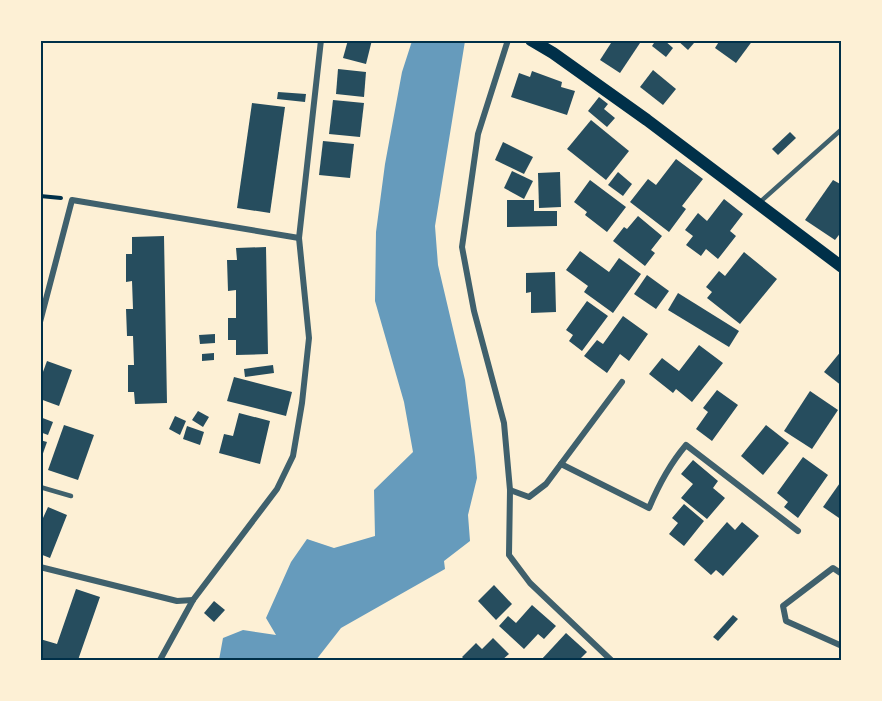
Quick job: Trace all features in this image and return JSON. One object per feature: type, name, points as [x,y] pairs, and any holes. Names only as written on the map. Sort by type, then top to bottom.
[{"type":"main road","points":[[531,40],[647,120],[842,267]]},
{"type":"street","points":[[160,660],[193,600],[277,489],[293,456],[309,338],[299,238],[321,40]]},
{"type":"street","points":[[508,40],[478,134],[462,247],[474,311],[504,423],[510,490],[509,555],[530,583],[607,659]]},
{"type":"street","points":[[40,322],[72,200],[299,238]]},
{"type":"street","points":[[510,490],[529,497],[546,484],[622,382]]},
{"type":"street","points":[[561,464],[649,508],[659,483],[671,463],[686,445],[798,531]]},
{"type":"street","points":[[40,567],[177,601],[193,600]]},
{"type":"street","points":[[842,574],[833,568],[783,606],[786,621],[842,646]]},
{"type":"lane","points":[[757,204],[842,129]]},
{"type":"lane","points":[[40,487],[71,496]]},
{"type":"water","points":[[412,41],[465,41],[435,226],[438,265],[465,380],[475,457],[477,478],[468,515],[470,541],[444,561],[445,569],[341,628],[316,660],[219,660],[223,638],[243,630],[276,635],[266,618],[291,562],[307,539],[334,548],[375,536],[374,490],[413,452],[404,402],[375,301],[376,232],[385,164],[402,72]]},
{"type":"building","points":[[348,40],[372,40],[366,64],[343,58]]},
{"type":"building","points":[[613,40],[642,40],[620,73],[600,60]]},
{"type":"building","points":[[656,40],[664,40],[673,48],[666,57],[652,46]]},
{"type":"building","points":[[677,40],[691,40],[694,43],[688,50]]},
{"type":"building","points":[[720,40],[753,40],[736,63],[715,48]]},
{"type":"building","points":[[338,69],[366,72],[364,97],[336,94]]},
{"type":"building","points":[[653,70],[676,89],[663,105],[640,87]]},
{"type":"building","points":[[532,71],[562,82],[561,87],[575,91],[567,115],[511,97],[519,73],[530,77]]},
{"type":"building","points":[[278,92],[306,94],[305,102],[277,99]]},
{"type":"building","points":[[599,97],[608,104],[604,109],[615,118],[607,127],[588,111]]},
{"type":"building","points":[[333,100],[364,103],[360,137],[329,134]]},
{"type":"building","points":[[252,103],[285,107],[270,213],[237,208]]},
{"type":"building","points":[[591,120],[629,151],[606,180],[567,149]]},
{"type":"building","points":[[790,132],[796,138],[778,155],[772,149]]},
{"type":"building","points":[[323,141],[354,144],[350,178],[319,175]]},
{"type":"building","points":[[503,142],[533,157],[524,174],[495,160]]},
{"type":"building","points":[[676,159],[703,179],[682,206],[686,209],[669,232],[630,202],[648,179],[656,185]]},
{"type":"building","points":[[512,171],[533,181],[524,199],[504,188]]},
{"type":"building","points":[[560,172],[561,207],[539,208],[538,173]]},
{"type":"building","points":[[618,172],[632,184],[623,196],[608,185]]},
{"type":"building","points":[[590,180],[626,207],[607,232],[585,215],[587,212],[574,202]]},
{"type":"building","points":[[833,180],[842,185],[842,231],[835,240],[805,220]]},
{"type":"building","points":[[724,199],[743,214],[730,231],[736,236],[718,259],[706,249],[701,256],[686,245],[693,236],[685,230],[698,213],[707,221]]},
{"type":"building","points":[[507,200],[534,200],[534,211],[557,211],[557,226],[507,227]]},
{"type":"building","points":[[638,216],[662,236],[651,250],[655,253],[645,266],[613,241],[624,227],[627,229]]},
{"type":"building","points":[[164,236],[167,403],[135,404],[134,392],[128,392],[128,365],[134,365],[133,336],[127,336],[126,309],[133,309],[132,281],[126,282],[126,254],[132,254],[132,237]]},
{"type":"building","points":[[266,247],[268,354],[236,355],[236,340],[228,340],[228,318],[236,318],[236,290],[228,291],[227,260],[237,260],[236,248]]},
{"type":"building","points":[[580,251],[609,272],[619,258],[641,274],[613,313],[584,292],[588,286],[566,270]]},
{"type":"building","points":[[744,252],[777,279],[740,324],[707,298],[712,292],[706,287],[719,271],[725,276]]},
{"type":"building","points":[[555,272],[556,312],[531,313],[531,292],[526,293],[526,273]]},
{"type":"building","points":[[647,275],[669,291],[656,309],[634,294]]},
{"type":"building","points":[[678,293],[739,331],[729,347],[668,310]]},
{"type":"building","points":[[587,301],[608,316],[582,351],[569,341],[573,335],[566,330]]},
{"type":"building","points":[[623,316],[648,334],[629,361],[620,354],[607,373],[584,356],[597,340],[603,344]]},
{"type":"building","points":[[215,334],[215,343],[200,344],[199,335]]},
{"type":"building","points":[[699,345],[723,363],[692,402],[676,389],[673,393],[649,374],[662,358],[679,371]]},
{"type":"building","points":[[842,350],[842,386],[824,372]]},
{"type":"building","points":[[214,353],[214,360],[202,361],[202,354]]},
{"type":"building","points":[[47,361],[72,370],[59,406],[40,399],[40,380]]},
{"type":"building","points":[[273,365],[274,373],[245,377],[244,369]]},
{"type":"building","points":[[234,377],[292,392],[286,416],[227,401]]},
{"type":"building","points":[[717,390],[738,405],[712,441],[696,429],[708,412],[703,408]]},
{"type":"building","points":[[810,391],[838,410],[812,449],[784,431]]},
{"type":"building","points":[[198,411],[209,417],[203,427],[192,420]]},
{"type":"building","points":[[239,413],[270,421],[260,464],[219,453],[224,434],[233,436]]},
{"type":"building","points":[[175,416],[186,421],[180,435],[169,429]]},
{"type":"building","points":[[40,417],[53,422],[48,435],[40,432]]},
{"type":"building","points":[[64,425],[94,435],[78,480],[48,470]]},
{"type":"building","points":[[766,425],[789,443],[763,475],[741,456]]},
{"type":"building","points":[[187,426],[204,432],[200,445],[183,439]]},
{"type":"building","points":[[40,440],[47,442],[41,459],[40,459]]},
{"type":"building","points":[[803,457],[828,475],[798,518],[784,507],[788,502],[777,493]]},
{"type":"building","points":[[693,460],[718,481],[713,488],[725,498],[707,519],[681,498],[693,484],[681,474]]},
{"type":"building","points":[[842,480],[842,520],[823,507]]},
{"type":"building","points":[[684,504],[704,521],[684,546],[669,534],[678,523],[672,518]]},
{"type":"building","points":[[48,507],[67,515],[50,558],[40,554],[40,517],[43,518]]},
{"type":"building","points":[[727,522],[735,530],[742,522],[759,536],[723,576],[716,570],[711,575],[694,560]]},
{"type":"building","points":[[494,585],[512,604],[496,620],[478,601]]},
{"type":"building","points":[[76,589],[100,597],[78,660],[40,660],[40,639],[57,644]]},
{"type":"building","points":[[214,601],[225,610],[214,622],[204,613]]},
{"type":"building","points":[[532,605],[556,626],[544,639],[538,634],[524,649],[499,626],[508,616],[516,623]]},
{"type":"building","points":[[733,615],[738,619],[718,641],[713,637]]},
{"type":"building","points":[[566,633],[587,652],[579,660],[541,660]]},
{"type":"building","points":[[493,638],[509,654],[502,660],[465,660],[462,657],[476,643],[482,649]]}]
